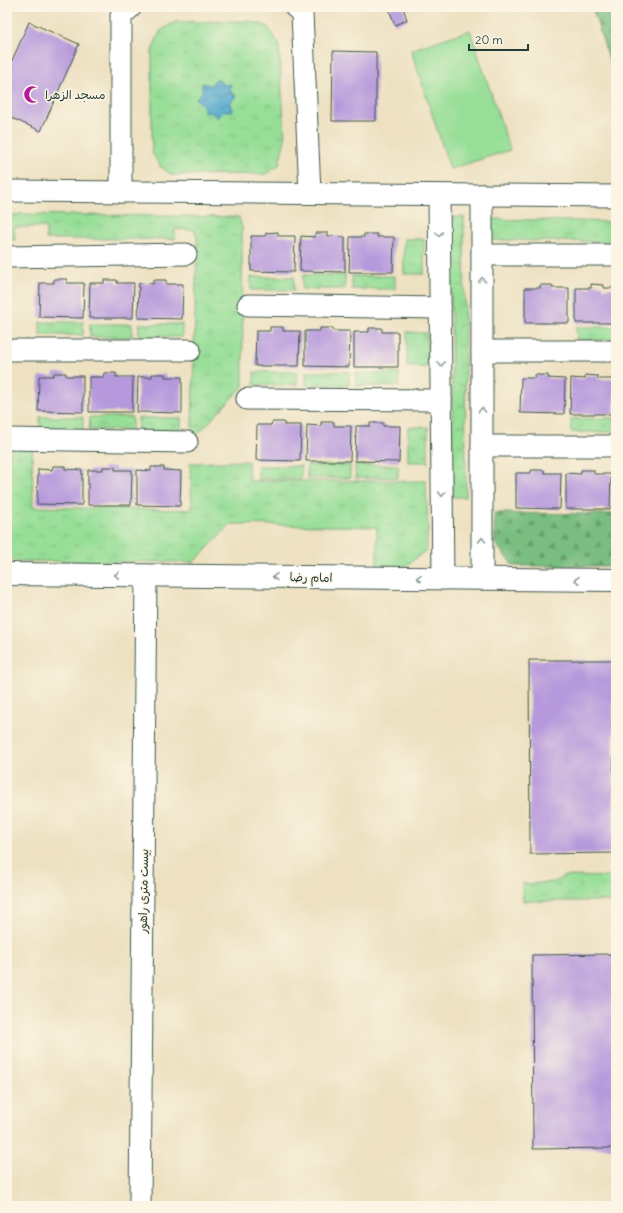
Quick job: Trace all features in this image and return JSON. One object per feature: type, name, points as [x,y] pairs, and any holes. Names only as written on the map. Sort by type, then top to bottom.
[{"type":"main road","name":"امام رضا","points":[[7,574],[616,580]]},
{"type":"street","points":[[302,9],[310,193]]},
{"type":"street","points":[[121,10],[121,192]]},
{"type":"street","points":[[7,191],[616,196]]},
{"type":"street","points":[[439,195],[443,579]]},
{"type":"street","points":[[482,195],[482,579]]},
{"type":"street","points":[[7,257],[186,254]]},
{"type":"street","points":[[482,255],[616,255]]},
{"type":"street","points":[[248,305],[440,308]]},
{"type":"street","points":[[7,350],[190,350]]},
{"type":"street","points":[[482,351],[616,351]]},
{"type":"street","points":[[247,399],[441,400]]},
{"type":"street","points":[[7,440],[187,442]]},
{"type":"street","points":[[482,446],[616,446]]},
{"type":"street","name":"بیست متری راهور","points":[[140,1206],[146,575]]},
{"type":"green space","points":[[592,7],[616,7],[616,82]]},
{"type":"green space","points":[[249,21],[267,26],[279,44],[285,139],[279,165],[266,174],[172,175],[161,167],[152,153],[152,51],[160,31],[175,22]]},
{"type":"green space","points":[[470,30],[510,150],[450,169],[411,50]]},
{"type":"green space","points":[[14,215],[239,217],[242,228],[243,386],[195,437],[192,426],[197,239],[195,230],[175,229],[175,239],[46,239],[46,227],[14,227],[15,240],[9,239],[7,225]]},
{"type":"green space","points":[[450,217],[464,217],[466,497],[453,497]]},
{"type":"green space","points":[[491,219],[616,222],[616,242],[490,240]]},
{"type":"green space","points":[[404,239],[424,239],[424,274],[404,274]]},
{"type":"green space","points":[[303,275],[345,275],[345,289],[302,289]]},
{"type":"green space","points":[[352,276],[395,276],[395,289],[352,289]]},
{"type":"green space","points":[[251,277],[294,277],[294,290],[251,290]]},
{"type":"green space","points":[[40,322],[83,322],[83,335],[40,335]]},
{"type":"green space","points":[[90,324],[132,324],[132,337],[90,337]]},
{"type":"green space","points":[[139,324],[182,324],[182,337],[139,337]]},
{"type":"green space","points":[[576,327],[616,327],[616,340],[577,340]]},
{"type":"green space","points":[[407,332],[427,333],[427,367],[407,367]]},
{"type":"green space","points":[[254,372],[297,372],[297,385],[254,385]]},
{"type":"green space","points":[[306,372],[349,372],[349,385],[306,385]]},
{"type":"green space","points":[[356,373],[399,373],[399,386],[356,386]]},
{"type":"green space","points":[[40,417],[83,417],[83,430],[40,430]]},
{"type":"green space","points":[[90,417],[132,417],[132,430],[89,430]]},
{"type":"green space","points":[[138,418],[181,418],[181,431],[138,431]]},
{"type":"green space","points":[[613,418],[614,432],[571,432],[571,419]]},
{"type":"green space","points":[[408,427],[428,427],[428,462],[408,462]]},
{"type":"green space","points":[[13,445],[32,446],[33,507],[192,510],[190,463],[248,461],[249,481],[426,481],[428,531],[426,550],[403,568],[377,569],[377,527],[231,524],[194,562],[7,561],[7,464]]},
{"type":"green space","points":[[307,465],[350,465],[350,478],[307,478]]},
{"type":"green space","points":[[355,465],[398,465],[398,478],[356,478]]},
{"type":"green space","points":[[258,466],[301,466],[301,479],[258,479]]},
{"type":"green space","points":[[494,513],[616,514],[616,566],[513,566],[495,543]]},
{"type":"green space","points":[[564,876],[616,877],[616,901],[523,901],[522,884],[555,882]]},
{"type":"water","points":[[217,78],[224,85],[231,84],[230,91],[236,96],[230,103],[232,111],[223,111],[217,118],[211,112],[204,113],[203,105],[196,99],[202,92],[202,83],[210,85]]},
{"type":"building","points":[[393,7],[403,7],[407,20],[395,25],[389,9]]},
{"type":"building","name":"مسجد الزهرا","points":[[29,22],[79,44],[41,131],[7,116],[7,72]]},
{"type":"building","points":[[333,51],[376,52],[376,121],[332,121]]},
{"type":"building","points":[[278,232],[278,236],[295,236],[294,272],[251,271],[251,236],[265,236],[266,233]]},
{"type":"building","points":[[315,233],[328,233],[328,236],[345,237],[345,272],[300,271],[301,236],[315,237]]},
{"type":"building","points":[[364,234],[377,234],[377,237],[394,237],[393,272],[349,272],[350,237],[364,237]]},
{"type":"building","points":[[54,279],[67,279],[67,283],[84,283],[83,318],[39,317],[40,283],[54,283]]},
{"type":"building","points":[[104,280],[117,280],[117,283],[134,283],[133,318],[89,318],[90,283],[104,283]]},
{"type":"building","points":[[153,280],[166,280],[166,284],[183,284],[182,319],[138,318],[139,283],[153,284]]},
{"type":"building","points":[[591,284],[603,285],[603,288],[616,288],[616,323],[576,323],[576,288],[591,288]]},
{"type":"building","points":[[540,285],[552,285],[552,288],[569,288],[569,323],[525,323],[525,288],[540,288]]},
{"type":"building","points":[[270,327],[283,327],[283,331],[300,331],[299,366],[255,366],[256,331],[270,331]]},
{"type":"building","points":[[320,328],[333,328],[333,331],[350,331],[349,367],[305,366],[305,331],[320,331]]},
{"type":"building","points":[[369,328],[382,328],[382,332],[398,332],[398,367],[354,367],[354,332],[369,332]]},
{"type":"building","points":[[54,373],[66,373],[66,376],[83,376],[83,412],[38,411],[39,376],[53,376]]},
{"type":"building","points":[[104,373],[116,373],[116,377],[133,377],[132,412],[89,412],[89,377],[103,377]]},
{"type":"building","points":[[152,374],[165,374],[165,377],[182,377],[182,413],[137,412],[138,377],[152,377]]},
{"type":"building","points":[[535,375],[548,375],[548,378],[565,379],[564,414],[520,413],[521,378],[535,378]]},
{"type":"building","points":[[585,375],[598,376],[598,379],[615,379],[614,414],[570,414],[571,378],[585,379]]},
{"type":"building","points":[[272,422],[284,422],[284,425],[301,425],[300,461],[256,460],[257,425],[271,425]]},
{"type":"building","points":[[321,422],[334,422],[334,426],[351,426],[350,461],[306,461],[307,425],[321,426]]},
{"type":"building","points":[[370,423],[383,423],[383,426],[400,426],[399,462],[355,461],[356,426],[370,426]]},
{"type":"building","points":[[53,466],[65,466],[65,469],[82,470],[82,505],[37,504],[38,469],[52,470]]},
{"type":"building","points":[[103,467],[115,467],[115,470],[132,470],[131,505],[88,505],[88,470],[103,470]]},
{"type":"building","points":[[151,467],[164,467],[164,470],[181,471],[180,506],[137,505],[137,470],[151,471]]},
{"type":"building","points":[[531,470],[544,470],[544,473],[561,473],[560,509],[516,508],[516,473],[531,473]]},
{"type":"building","points":[[581,470],[594,470],[594,474],[611,474],[610,509],[566,509],[566,473],[581,474]]},
{"type":"building","points":[[529,660],[613,660],[614,853],[530,854]]},
{"type":"building","points":[[616,954],[616,1148],[533,1149],[532,955]]},
{"type":"place","name":"مسجد الزهرا","points":[[32,94]]}]
